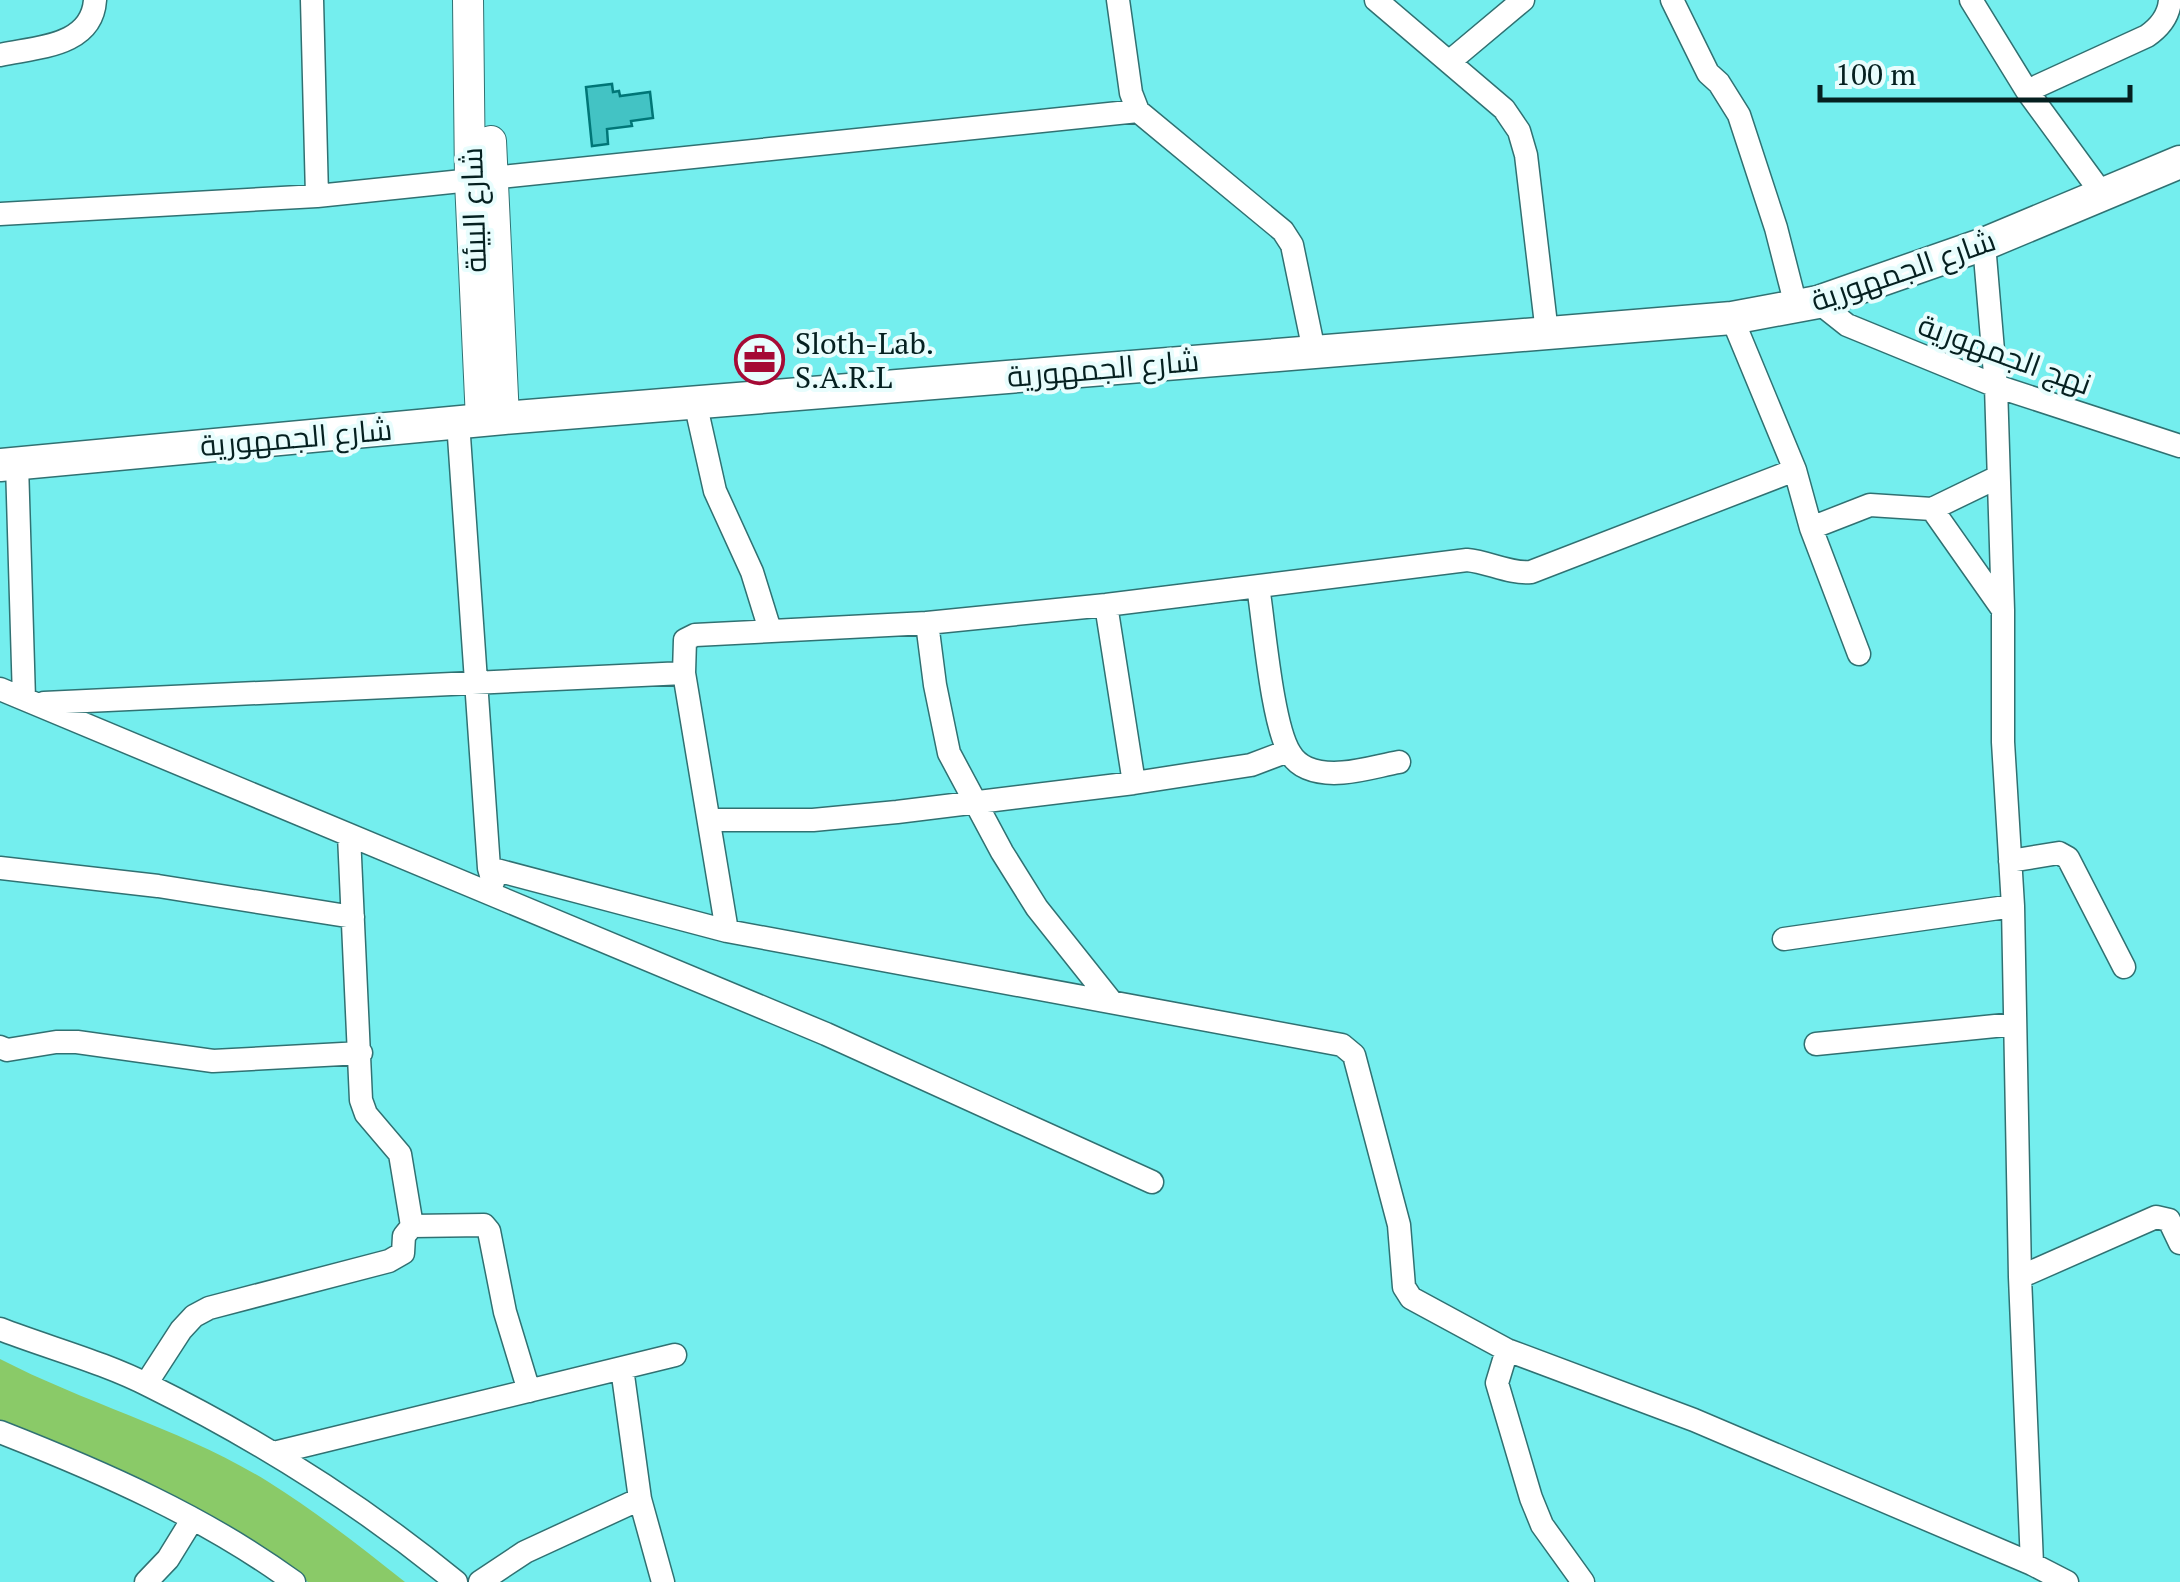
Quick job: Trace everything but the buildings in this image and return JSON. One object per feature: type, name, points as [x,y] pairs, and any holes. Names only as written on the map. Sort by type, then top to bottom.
[{"type":"main road","name":"شارع الجمهورية","points":[[8,464],[481,420],[1732,318],[1807,304],[1984,244],[2180,162]]},
{"type":"street","points":[[0,55],[77,36],[92,19],[95,0]]},
{"type":"street","points":[[312,0],[316,196]]},
{"type":"street","name":"شارع البيئة","points":[[468,0],[481,180]]},
{"type":"street","name":"شارع البيئة","points":[[481,420],[481,180],[488,0]]},
{"type":"street","points":[[1118,0],[1131,93],[1138,111],[1283,231],[1292,245],[1314,351]]},
{"type":"street","points":[[1376,0],[1504,109],[1519,131],[1526,155],[1547,332]]},
{"type":"street","points":[[1449,62],[1523,0]]},
{"type":"street","points":[[1672,0],[1708,73],[1738,115],[1776,228],[1807,304]]},
{"type":"street","points":[[1971,0],[2027,91],[2103,195]]},
{"type":"street","points":[[2027,91],[2148,36],[2159,27],[2170,0]]},
{"type":"street","points":[[0,214],[316,196],[1138,111]]},
{"type":"street","points":[[1984,244],[1996,386],[2003,610],[2002,742],[2014,906],[2020,1276],[2032,1564]]},
{"type":"street","name":"نهج الجمهورية","points":[[1807,304],[1847,326],[1996,386],[2180,446]]},
{"type":"street","points":[[1732,318],[1795,470],[1810,528],[1859,654]]},
{"type":"street","points":[[695,402],[719,502],[752,572],[770,630]]},
{"type":"street","points":[[481,420],[475,680],[489,868],[497,897]]},
{"type":"street","points":[[8,464],[29,702]]},
{"type":"street","points":[[727,931],[684,673],[685,640],[695,635],[927,623],[1466,560],[1531,572],[1795,470]]},
{"type":"street","points":[[1810,528],[1870,505],[1932,509],[1998,478]]},
{"type":"street","points":[[1932,509],[2003,610]]},
{"type":"street","points":[[1258,586],[1274,693],[1288,751],[1310,770],[1334,773],[1399,762]]},
{"type":"street","points":[[1106,605],[1134,783]]},
{"type":"street","points":[[927,623],[949,753],[1037,908],[1111,1002]]},
{"type":"street","points":[[29,702],[684,673]]},
{"type":"street","points":[[0,690],[826,1034],[1152,1182]]},
{"type":"street","points":[[710,820],[813,820],[975,804],[1251,764],[1288,751]]},
{"type":"street","points":[[146,1384],[181,1330],[209,1308],[389,1261],[403,1252],[404,1236],[412,1226],[400,1154],[362,1108],[349,835]]},
{"type":"street","points":[[2010,861],[2059,853],[2068,858],[2124,968]]},
{"type":"street","points":[[0,868],[158,886],[353,916]]},
{"type":"street","points":[[489,868],[727,931],[1342,1045],[1351,1050],[1399,1225],[1407,1294],[1507,1350],[1694,1420],[2067,1582]]},
{"type":"street","points":[[1784,939],[2014,906]]},
{"type":"street","points":[[1816,1044],[2014,1024]]},
{"type":"street","points":[[2,1051],[77,1042],[213,1061],[361,1052]]},
{"type":"street","points":[[2020,1276],[2156,1216],[2169,1220],[2180,1243]]},
{"type":"street","points":[[412,1226],[468,1223],[484,1225],[489,1230],[528,1391]]},
{"type":"street","points":[[0,1330],[146,1384],[274,1453],[389,1527],[456,1582]]},
{"type":"street","points":[[1507,1350],[1497,1382],[1531,1498],[1542,1525],[1583,1582]]},
{"type":"street","points":[[274,1453],[676,1355]]},
{"type":"street","points":[[622,1368],[640,1498],[663,1582]]},
{"type":"street","points":[[0,1432],[93,1469],[261,1558],[294,1582]]},
{"type":"street","points":[[480,1582],[525,1552],[640,1498]]},
{"type":"street","points":[[146,1582],[168,1559],[192,1520]]},
{"type":"shaded area","points":[[0,1359],[235,1463],[303,1505],[405,1582],[308,1582],[236,1533],[0,1425]]},
{"type":"place","name":"Sloth-Lab. S.A.R.L","points":[[760,360]]}]
